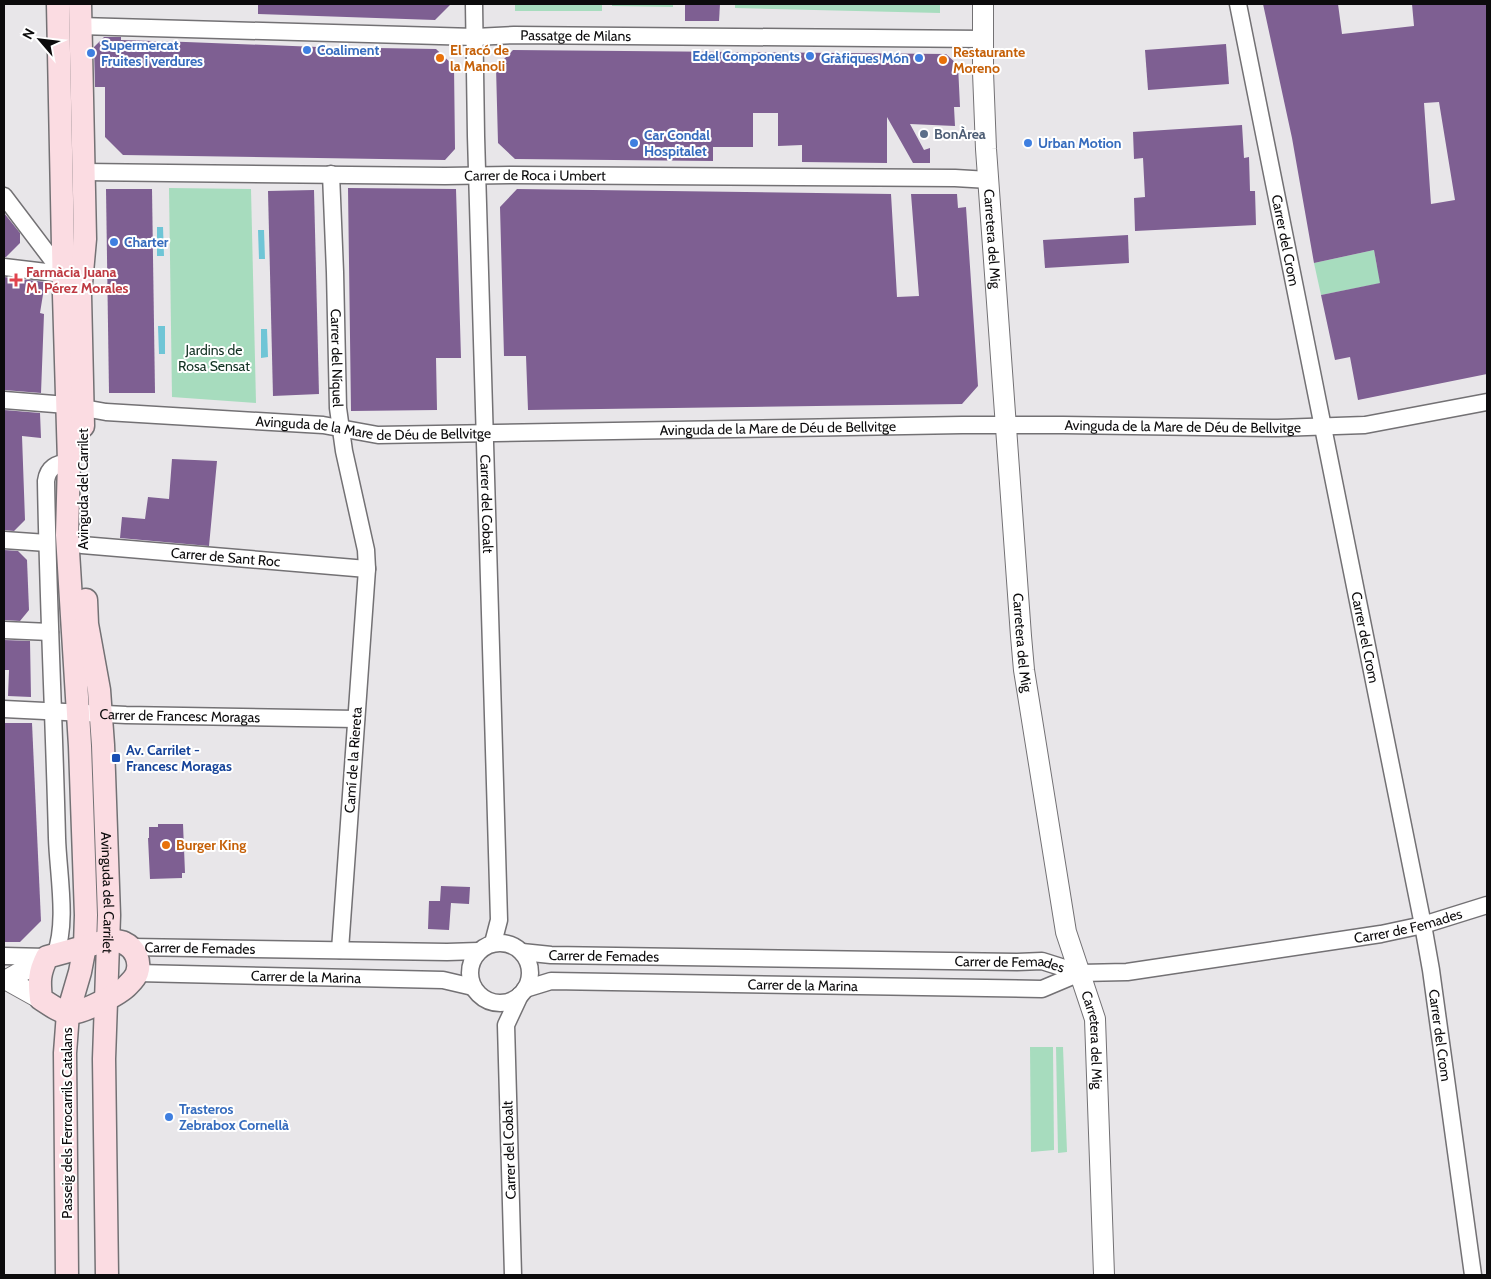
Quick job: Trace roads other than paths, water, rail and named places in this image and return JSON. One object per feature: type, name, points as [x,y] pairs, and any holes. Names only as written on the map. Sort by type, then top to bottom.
[{"type":"main road","name":"Avinguda del Carrilet","points":[[58,4],[64,274],[75,407],[85,479],[82,545],[88,624],[101,714],[109,940],[105,1000]]},
{"type":"main road","name":"Avinguda del Carrilet","points":[[80,15],[85,239],[80,295],[75,407],[69,462],[67,535],[78,713],[86,915],[85,946],[80,972]]},
{"type":"main road","points":[[109,940],[123,942],[131,947],[137,959],[137,973],[127,987],[83,1010],[68,1013],[40,999],[40,971],[51,956],[85,946],[109,940]]},
{"type":"main road","name":"Passeig dels Ferrocarrils Catalans","points":[[68,1275],[65,1053],[68,1013],[80,972]]},
{"type":"main road","points":[[105,1000],[107,1275]]},
{"type":"street","name":"Carrer del Cobalt","points":[[474,4],[484,432],[499,920],[487,947]]},
{"type":"street","name":"Carretera del Mig","points":[[983,4],[983,72],[989,180],[1024,670],[1066,932],[1095,1019],[1104,1275]]},
{"type":"street","name":"Carrer del Crom","points":[[1238,4],[1423,925],[1431,970],[1473,1275]]},
{"type":"street","name":"Passatge de Milans","points":[[80,15],[475,37],[514,35],[983,39]]},
{"type":"street","name":"Carrer de Roca i Umbert","points":[[83,172],[955,178],[989,180]]},
{"type":"street","name":"Carrer del Níquel","points":[[331,174],[338,408],[340,428],[366,550],[367,569]]},
{"type":"street","points":[[4,196],[64,274]]},
{"type":"street","points":[[4,267],[64,274],[74,269],[83,258]]},
{"type":"street","name":"Avinguda de la Mare de Déu de Bellvitge","points":[[4,400],[106,412],[323,425],[378,435],[1006,425],[1278,428],[1366,425],[1487,402]]},
{"type":"street","name":"Avinguda del Carrilet","points":[[51,956],[60,942],[61,928],[47,543],[47,474],[52,467],[69,462]]},
{"type":"street","points":[[4,540],[47,543]]},
{"type":"street","name":"Carrer de Sant Roc","points":[[82,545],[367,569]]},
{"type":"street","name":"Camí de la Riereta","points":[[340,950],[367,569]]},
{"type":"street","points":[[4,630],[50,632]]},
{"type":"street","name":"Carrer de Francesc Moragas","points":[[4,709],[147,716],[356,719]]},
{"type":"street","name":"Carrer de Femades","points":[[522,952],[552,955],[1042,962],[1080,974],[1127,972],[1381,934],[1423,925],[1487,906]]},
{"type":"street","points":[[491,1002],[506,1002],[522,992],[528,982],[529,967],[522,952],[509,944],[487,947],[471,964],[470,972],[473,987],[491,1002],[506,1025]]},
{"type":"street","name":"Carrer de Femades","points":[[131,947],[447,952],[487,947]]},
{"type":"street","points":[[4,956],[51,956]]},
{"type":"street","points":[[5,980],[51,956]]},
{"type":"street","name":"Carrer de la Marina","points":[[137,973],[444,980],[473,987]]},
{"type":"street","name":"Carrer de la Marina","points":[[522,992],[551,981],[1042,989],[1080,974]]},
{"type":"street","points":[[5,980],[40,999]]},
{"type":"street","name":"Carrer del Cobalt","points":[[513,1275],[506,1025],[522,992]]},
{"type":"water","points":[[157,227],[163,227],[164,256],[157,256]]},
{"type":"water","points":[[258,230],[264,230],[265,259],[259,259]]},
{"type":"water","points":[[158,326],[165,326],[165,354],[159,354]]},
{"type":"water","points":[[261,329],[267,329],[268,357],[261,358]]},
{"type":"place","name":"Coaliment","points":[[307,50]]},
{"type":"place","name":"Supermercat Fruites i verdures","points":[[91,53]]},
{"type":"place","name":"Edel Components","points":[[810,56]]},
{"type":"place","name":"El racó de la Manoli","points":[[440,58]]},
{"type":"place","name":"Gràfiques Món","points":[[919,58]]},
{"type":"place","name":"Restaurante Moreno","points":[[943,60]]},
{"type":"place","name":"BonÀrea","points":[[924,134]]},
{"type":"place","name":"Car Condal Hospitalet","points":[[634,143]]},
{"type":"place","name":"Urban Motion","points":[[1028,143]]},
{"type":"place","name":"Charter","points":[[114,242]]},
{"type":"place","name":"Farmàcia Juana M. Pérez Morales","points":[[16,280]]},
{"type":"place","name":"Av. Carrilet - Francesc Moragas","points":[[116,758]]},
{"type":"place","name":"Burger King","points":[[166,845]]},
{"type":"place","name":"Trasteros Zebrabox Cornellà","points":[[169,1117]]},
{"type":"park label","name":"Jardins de Rosa Sensat","points":[[214,358]]}]
